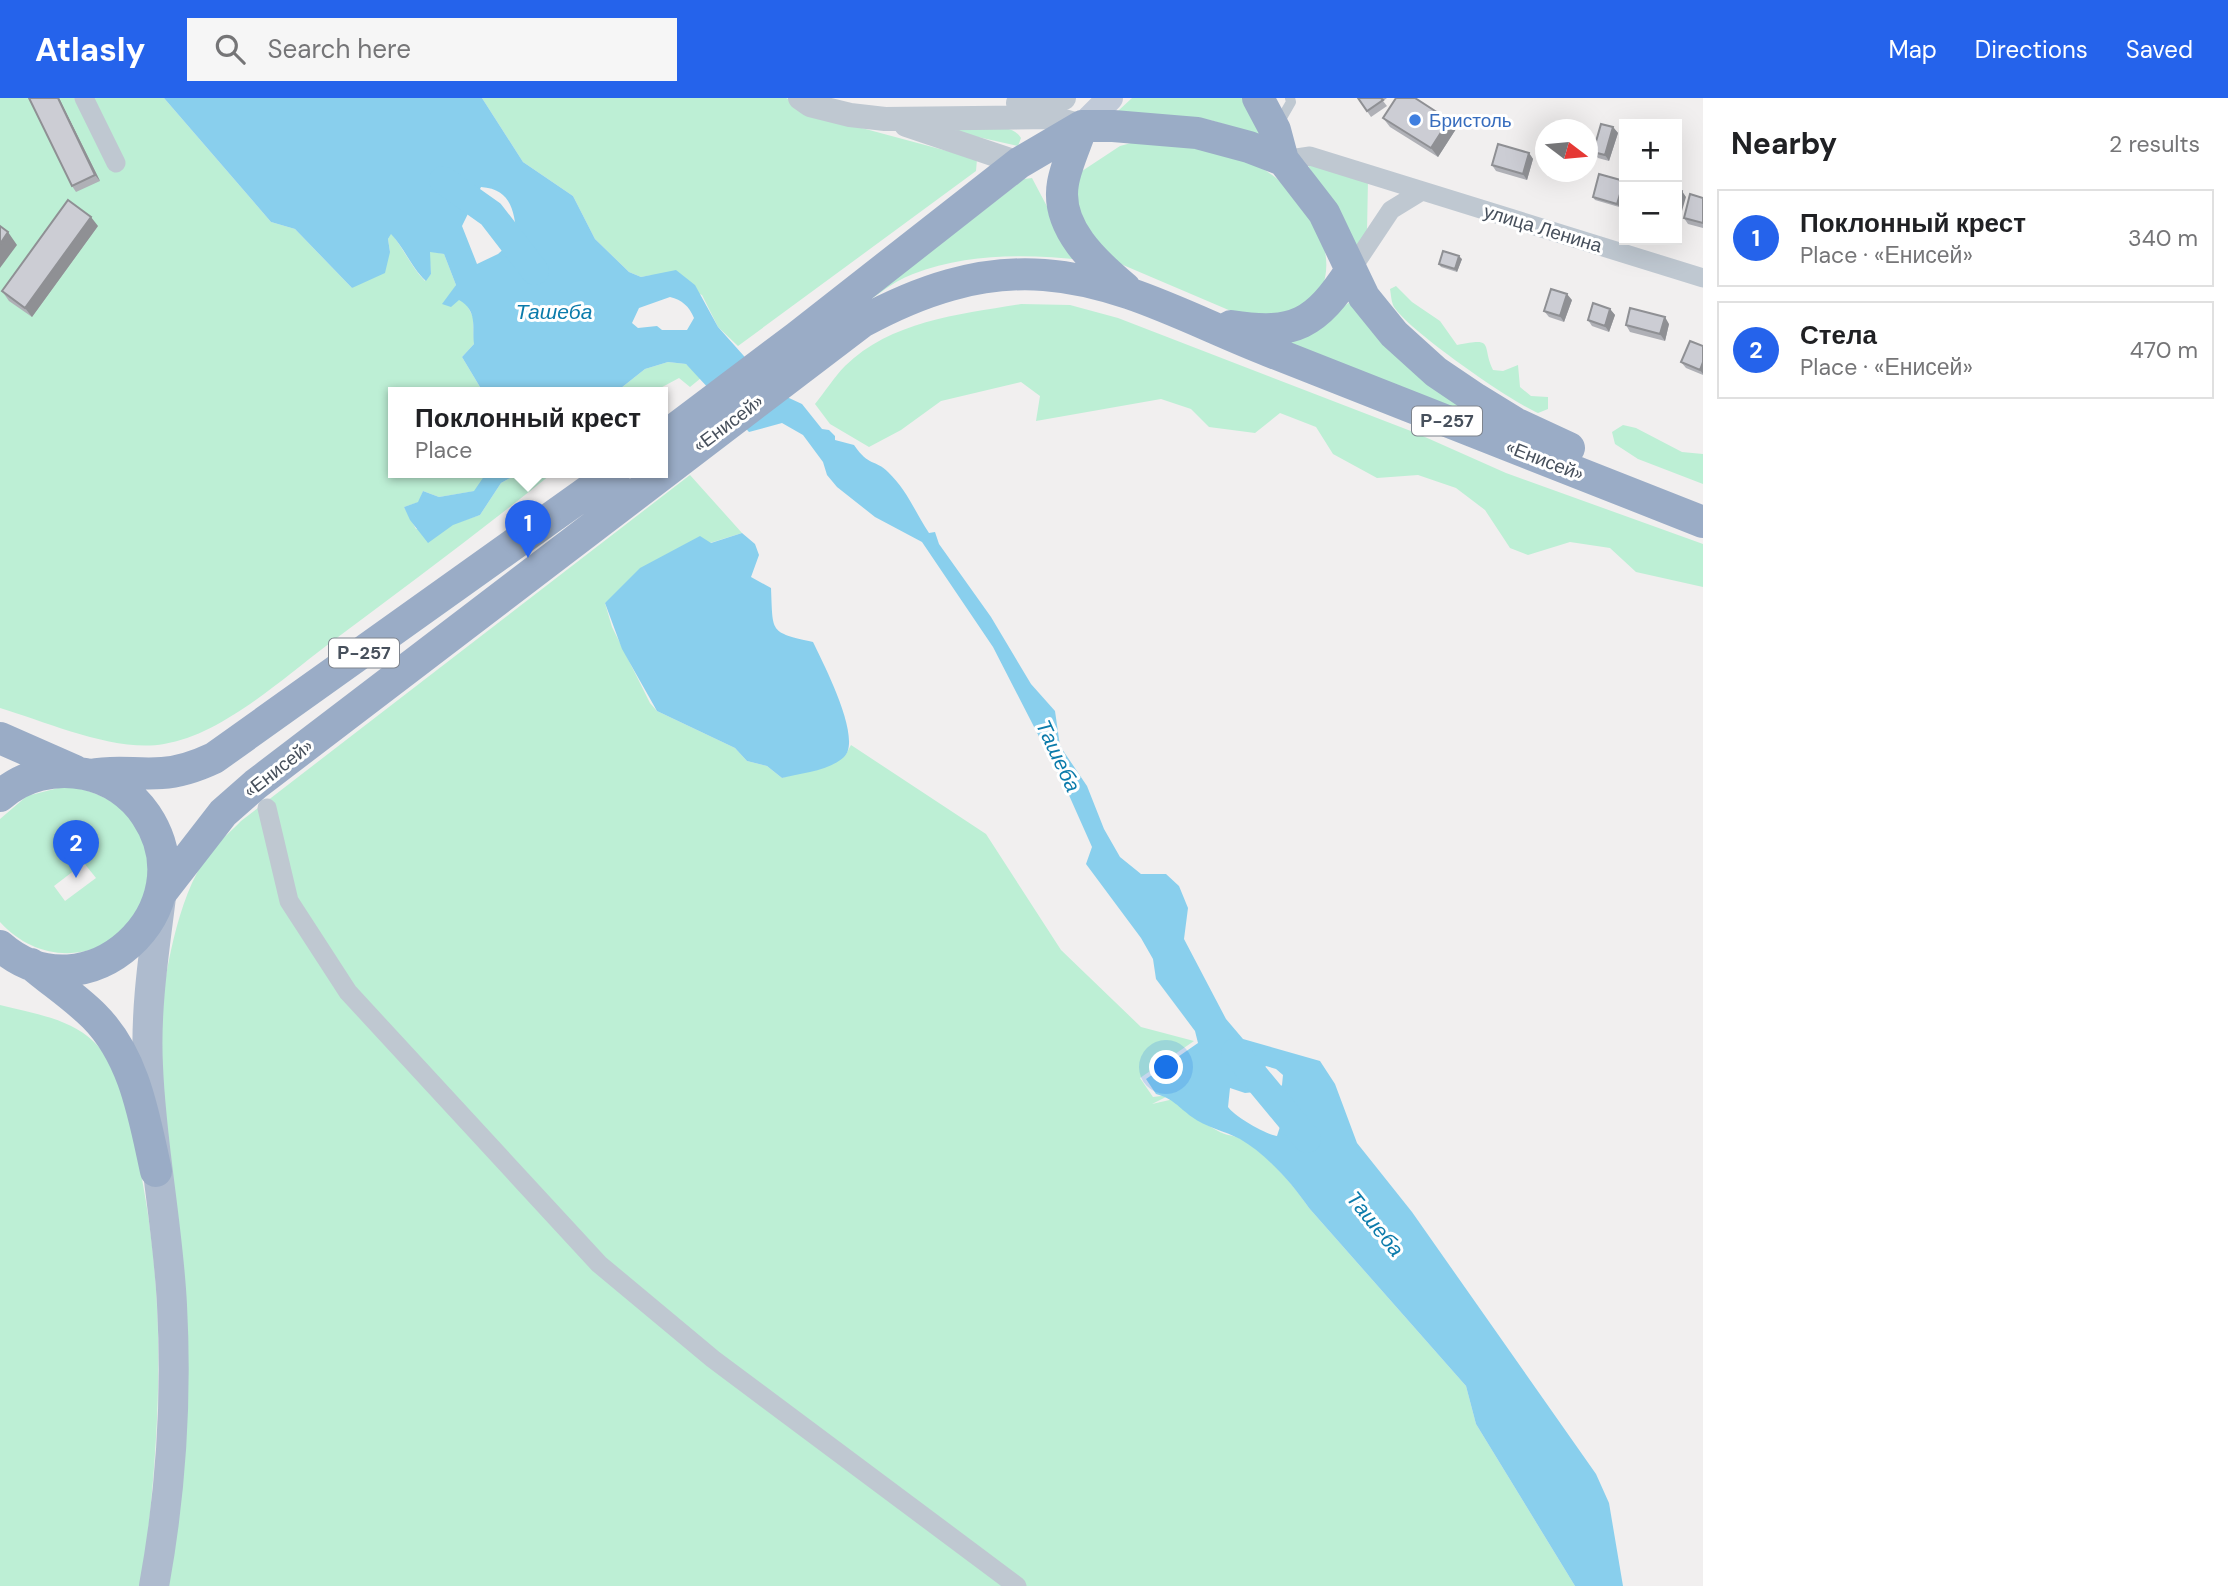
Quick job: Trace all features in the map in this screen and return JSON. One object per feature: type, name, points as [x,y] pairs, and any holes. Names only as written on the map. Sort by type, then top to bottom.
[{"type":"highway","points":[[1258,98],[1275,130],[1283,160]]},
{"type":"highway","points":[[1082,126],[1197,133],[1249,147],[1283,160]]},
{"type":"highway","name":"«Енисей»","points":[[668,454],[806,348],[1019,163],[1082,126]]},
{"type":"highway","name":"«Енисей»","points":[[1082,126],[1063,181],[1061,203],[1069,225],[1089,254],[1129,291]]},
{"type":"highway","name":"«Енисей»","points":[[1283,160],[1324,213],[1364,297],[1394,334],[1436,372],[1476,399],[1556,443],[1703,499]]},
{"type":"highway","name":"«Енисей»","points":[[1192,319],[1247,329],[1289,328],[1316,316],[1351,270]]},
{"type":"highway","name":"«Енисей»","points":[[806,348],[902,300],[937,287],[1004,275],[1043,275],[1087,281],[1129,291],[1192,319],[1703,522]]},
{"type":"highway","name":"«Енисей»","points":[[668,437],[699,429]]},
{"type":"highway","name":"«Енисей»","points":[[0,796],[30,778],[180,771],[225,752],[607,478]]},
{"type":"highway","name":"«Енисей»","points":[[0,946],[15,964],[74,969],[110,959],[141,933],[161,893],[223,813],[638,478]]},
{"type":"highway","name":"«Енисей»","points":[[0,738],[126,793],[151,822],[163,857],[161,893]]},
{"type":"highway","points":[[15,964],[95,1017],[118,1048],[141,1103],[156,1171]]},
{"type":"main road","points":[[1082,126],[1110,98]]},
{"type":"main road","points":[[154,1586],[169,1483],[174,1351],[167,1250],[156,1171],[147,1028],[161,893]]},
{"type":"street","points":[[84,98],[116,163]]},
{"type":"street","points":[[800,98],[810,104],[850,115],[886,118],[1050,117],[1082,126]]},
{"type":"street","points":[[886,118],[1065,98]]},
{"type":"street","points":[[886,118],[1019,163]]},
{"type":"street","name":"улица Ленина","points":[[1283,160],[1310,156],[1703,278]]},
{"type":"street","points":[[1351,270],[1391,210],[1422,191]]},
{"type":"street","points":[[267,808],[289,901],[348,992],[599,1264],[713,1359],[1017,1586]]},
{"type":"lane","points":[[1275,130],[1291,102],[1290,98]]},
{"type":"green space","points":[[0,98],[164,98],[271,222],[295,229],[352,288],[390,252],[388,239],[391,233],[425,281],[431,274],[429,251],[444,254],[456,285],[452,292],[467,305],[473,317],[474,344],[462,357],[480,387],[388,387],[388,478],[484,478],[475,491],[439,497],[423,491],[419,502],[404,507],[416,529],[453,524],[480,515],[501,483],[510,478],[546,478],[270,690],[207,730],[164,744],[125,744],[82,735],[0,708]]},
{"type":"green space","points":[[482,98],[786,98],[832,120],[977,159],[976,171],[738,346],[718,327],[702,295],[652,275],[641,277],[629,272],[595,239],[573,196],[523,162]]},
{"type":"green space","points":[[1132,98],[1243,98],[1270,138],[1210,120],[1118,111]]},
{"type":"green space","points":[[1000,127],[1016,132],[1021,138],[1018,146],[951,131],[952,128]]},
{"type":"green space","points":[[1142,140],[1202,147],[1231,154],[1273,175],[1301,202],[1321,236],[1326,254],[1326,272],[1321,290],[1301,315],[1238,314],[1116,262],[1099,248],[1073,209],[1076,175],[1120,146]]},
{"type":"green space","points":[[1305,160],[1368,179],[1367,232],[1357,252]]},
{"type":"green space","points":[[1032,178],[1051,214],[1083,260],[1019,256],[954,262],[905,277],[850,314],[1024,179]]},
{"type":"green space","points":[[1396,286],[1412,302],[1440,321],[1457,345],[1477,342],[1485,345],[1493,370],[1503,371],[1518,365],[1520,387],[1531,396],[1548,397],[1548,409],[1538,413],[1525,406],[1484,380],[1416,330],[1393,305],[1390,289]]},
{"type":"green space","points":[[1351,301],[1488,420],[1261,339],[1311,332]]},
{"type":"green space","points":[[1021,304],[1070,305],[1118,318],[1416,433],[1506,473],[1703,544],[1703,587],[1636,572],[1610,548],[1570,542],[1528,555],[1510,548],[1485,510],[1456,488],[1418,475],[1377,478],[1333,454],[1316,427],[1280,413],[1255,433],[1209,427],[1191,409],[1161,399],[1036,421],[1040,396],[1021,382],[941,401],[901,430],[869,447],[830,424],[815,404],[845,366],[883,339],[927,322]]},
{"type":"green space","points":[[668,362],[686,364],[701,378],[690,387],[679,378],[662,387],[622,387],[645,369]]},
{"type":"green space","points":[[1623,425],[1636,428],[1682,452],[1703,454],[1703,484],[1638,459],[1615,444],[1612,432]]},
{"type":"green space","points":[[690,475],[742,533],[710,543],[605,603],[612,627],[650,703],[657,711],[735,748],[747,761],[767,766],[782,778],[845,756],[851,745],[986,834],[1061,950],[1141,1027],[1194,1041],[1140,1078],[1153,1097],[1170,1095],[1152,1104],[1174,1099],[1200,1121],[1239,1138],[1268,1160],[1466,1386],[1476,1424],[1575,1586],[166,1586],[158,1030],[169,960],[191,886],[201,865],[214,848],[241,821]]},
{"type":"green space","points":[[66,786],[87,791],[121,808],[134,820],[143,835],[148,853],[148,872],[139,910],[135,919],[120,934],[104,944],[86,951],[50,951],[32,946],[15,936],[0,922],[0,819],[27,796]],"holes":[[[84,863],[96,878],[65,901],[54,886]]]},
{"type":"green space","points":[[0,1005],[61,1022],[93,1041],[114,1072],[126,1109],[144,1191],[157,1303],[157,1415],[142,1586],[0,1586]]},
{"type":"water","points":[[164,98],[482,98],[523,162],[573,196],[595,239],[629,272],[641,277],[676,270],[695,285],[718,327],[776,392],[802,404],[822,429],[829,430],[835,436],[835,440],[854,445],[864,457],[879,465],[895,479],[929,533],[935,532],[939,544],[991,617],[1031,684],[1055,711],[1060,746],[1087,786],[1104,829],[1120,857],[1141,874],[1166,874],[1179,886],[1188,908],[1184,939],[1226,1019],[1243,1039],[1320,1061],[1335,1084],[1357,1143],[1412,1212],[1596,1474],[1609,1503],[1623,1586],[1575,1586],[1476,1424],[1466,1386],[1278,1170],[1240,1139],[1197,1120],[1172,1101],[1156,1094],[1146,1079],[1198,1043],[1195,1031],[1156,979],[1153,959],[1141,938],[1086,864],[1092,847],[1068,793],[993,647],[922,542],[875,517],[837,487],[803,435],[782,423],[749,432],[686,364],[668,362],[645,369],[622,387],[480,387],[462,357],[474,344],[472,314],[459,300],[451,307],[442,304],[456,285],[444,254],[430,252],[431,274],[426,281],[391,234],[388,239],[390,252],[385,273],[352,288],[295,229],[271,222]],"holes":[[[481,187],[499,192],[509,203],[517,237],[498,254],[477,264],[462,226]],[[670,297],[685,304],[690,310],[694,318],[687,330],[662,330],[657,326],[638,328],[632,323],[639,308]],[[1266,1066],[1283,1075],[1282,1085],[1275,1093],[1286,1108],[1277,1136],[1250,1124],[1228,1107],[1230,1088],[1245,1093],[1255,1092],[1259,1074]]]},
{"type":"water","points":[[483,478],[510,478],[501,483],[480,515],[453,525],[428,543],[410,520],[404,507],[418,502],[423,491],[439,497],[474,491]]},
{"type":"water","points":[[742,533],[755,544],[759,555],[751,577],[771,588],[772,614],[776,628],[788,636],[813,642],[845,718],[849,748],[838,762],[823,768],[782,778],[767,766],[747,761],[735,748],[657,711],[622,649],[605,603],[640,568],[700,536],[711,543]]},
{"type":"building","points":[[29,98],[58,98],[95,175],[72,186]]},
{"type":"building","points":[[1358,98],[1381,98],[1383,100],[1367,111]]},
{"type":"building","points":[[1396,98],[1415,98],[1449,120],[1431,148],[1383,118]]},
{"type":"building","points":[[1601,124],[1613,127],[1605,155],[1598,153]]},
{"type":"building","points":[[1498,144],[1529,153],[1523,174],[1492,165]]},
{"type":"building","points":[[1599,174],[1619,180],[1617,204],[1593,197]]},
{"type":"building","points":[[1690,194],[1703,198],[1703,223],[1684,218]]},
{"type":"building","points":[[68,200],[91,217],[25,308],[2,291]]},
{"type":"building","points":[[0,226],[8,232],[0,244]]},
{"type":"building","points":[[1443,251],[1459,256],[1455,269],[1439,264]]},
{"type":"building","points":[[1551,289],[1567,294],[1560,316],[1544,311]]},
{"type":"building","points":[[1593,303],[1610,309],[1605,326],[1588,320]]},
{"type":"building","points":[[1630,308],[1665,317],[1660,334],[1626,325]]},
{"type":"building","points":[[1690,341],[1703,346],[1700,370],[1681,362]]},
{"type":"waterway","name":"Ташеба","points":[[443,180],[491,214],[535,271]]},
{"type":"waterway","name":"Ташеба","points":[[1235,1052],[1307,1139]]},
{"type":"place","name":"Бристоль","points":[[1415,120]]},
{"type":"place","name":"Поклонный крест","points":[[528,558]]},
{"type":"place","name":"Стела","points":[[76,878]]}]
